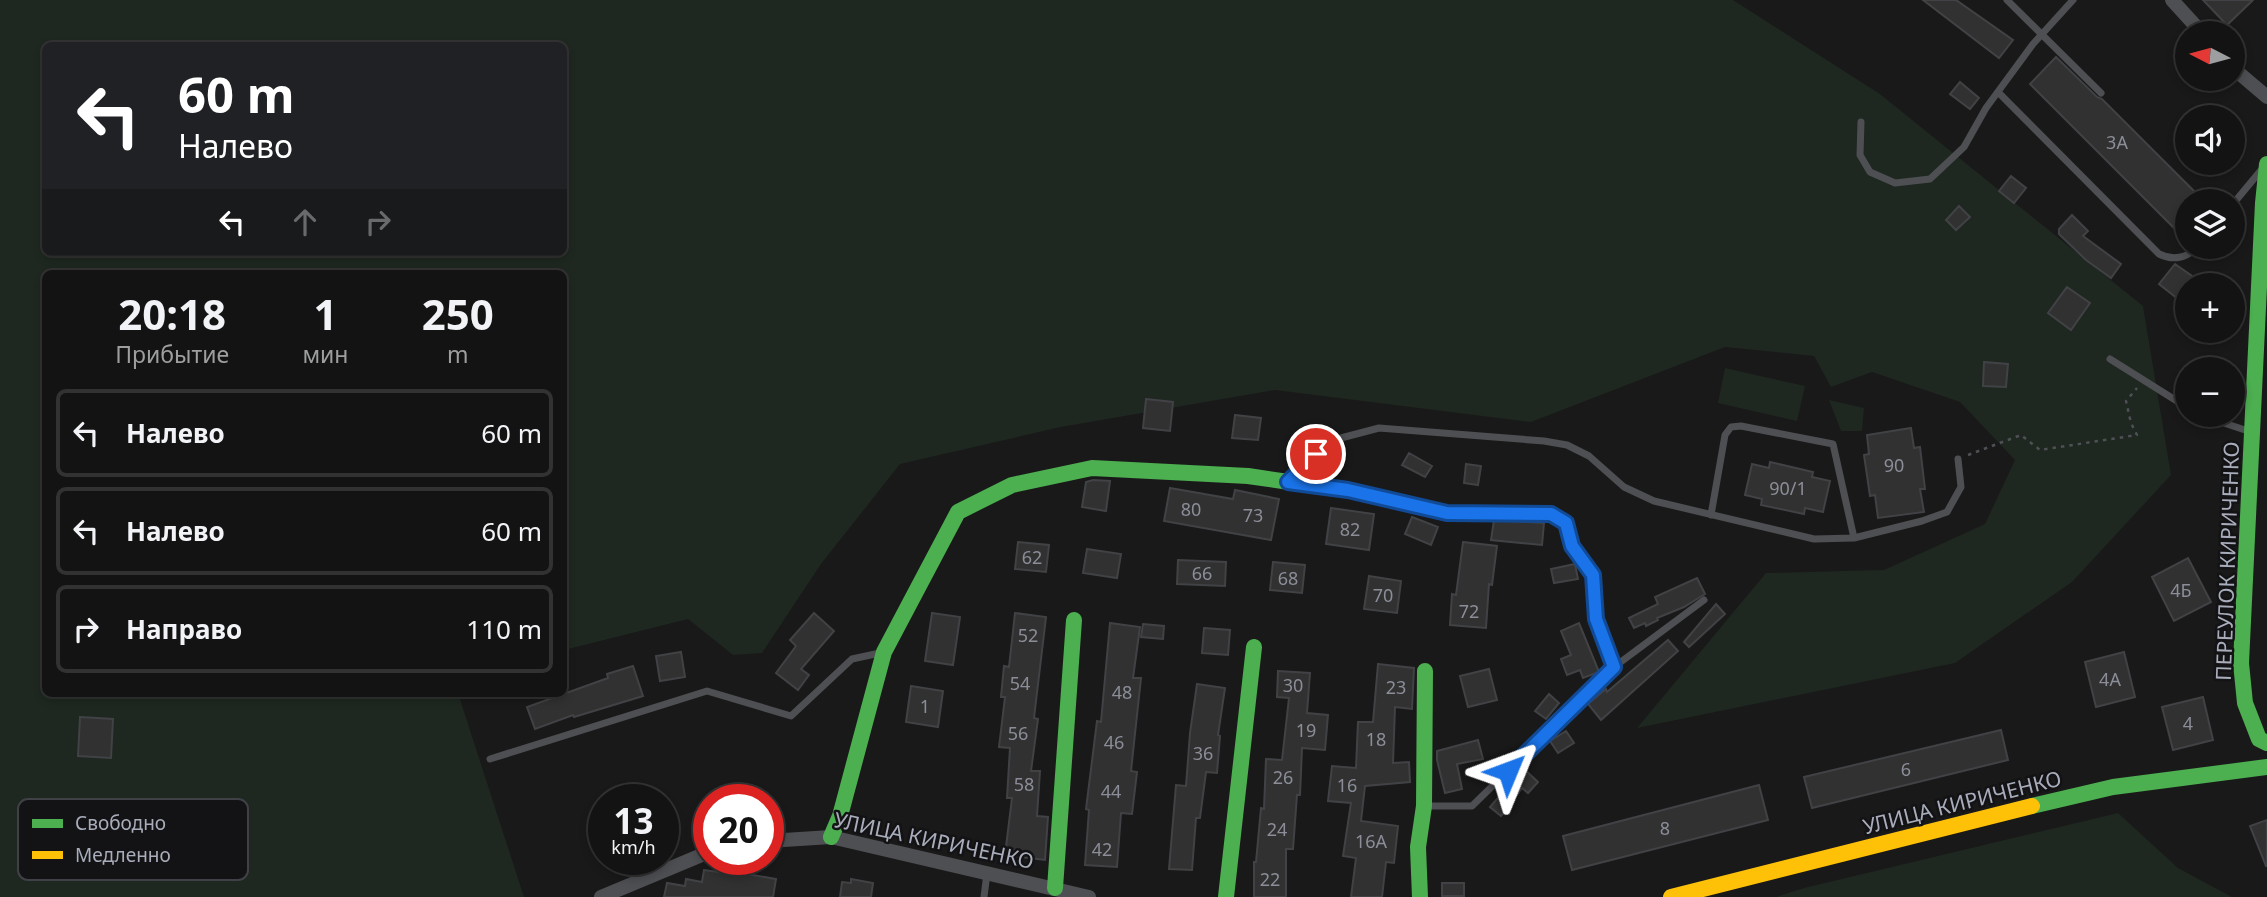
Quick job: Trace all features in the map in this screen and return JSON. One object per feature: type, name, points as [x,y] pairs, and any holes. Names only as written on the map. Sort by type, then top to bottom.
[{"type":"street","points":[[2172,0],[2191,21]]},
{"type":"street","points":[[2245,78],[2267,97]]},
{"type":"street","name":"ПЕРЕУЛОК КИРИЧЕНКО","points":[[2267,163],[2241,663],[2245,703],[2259,739],[2267,743]]},
{"type":"street","points":[[831,837],[840,816],[884,652],[958,512],[1012,485],[1092,468],[1248,476],[1348,490],[1447,513]]},
{"type":"street","points":[[1055,888],[1074,620]]},
{"type":"street","points":[[1226,897],[1254,647]]},
{"type":"street","points":[[1420,897],[1418,847],[1424,806],[1425,671]]},
{"type":"street","name":"УЛИЦА КИРИЧЕНКО","points":[[1671,897],[1953,824],[2113,787],[2267,767]]},
{"type":"street","name":"УЛИЦА КИРИЧЕНКО","points":[[784,840],[831,837],[1089,897]]},
{"type":"street","points":[[601,897],[693,859]]},
{"type":"lane","points":[[2007,0],[2101,93]]},
{"type":"lane","points":[[1861,122],[1860,155],[1870,172],[1895,183],[1930,179],[1964,147],[1998,92],[2042,34],[2073,0]]},
{"type":"lane","points":[[1998,92],[2160,254],[2166,258],[2175,257]]},
{"type":"lane","points":[[2245,190],[2267,163]]},
{"type":"lane","points":[[2110,359],[2175,400]]},
{"type":"lane","points":[[1712,514],[1725,435],[1731,427],[1741,426],[1833,444],[1854,538]]},
{"type":"lane","points":[[2237,427],[2252,432]]},
{"type":"lane","points":[[1288,482],[1316,454],[1341,438],[1379,428],[1567,445],[1589,456],[1624,487],[1654,501],[1814,539],[1854,538],[1947,512],[1961,487],[1958,459]]},
{"type":"lane","points":[[1447,513],[1551,514],[1566,523],[1572,546],[1593,575],[1596,619],[1614,667]]},
{"type":"lane","points":[[1424,806],[1472,806],[1614,667],[1704,600]]},
{"type":"lane","points":[[490,759],[707,691],[791,716],[852,659],[884,652]]},
{"type":"lane","points":[[984,897],[987,872]]},
{"type":"path","points":[[1958,459],[2021,435],[2040,450],[2137,435],[2126,401],[2143,379]]},
{"type":"shaded area","points":[[0,0],[1733,0],[1880,94],[2143,306],[2171,475],[2072,582],[1955,663],[1637,728],[1766,573],[1884,570],[1985,524],[2015,460],[1960,402],[1872,372],[1831,387],[1814,356],[1725,347],[1531,422],[1275,390],[1061,427],[900,464],[821,564],[762,653],[733,655],[688,619],[567,649],[567,270],[42,270],[42,697],[459,697],[524,897],[0,897]]},
{"type":"shaded area","points":[[1725,368],[1805,386],[1797,421],[1718,403]]},
{"type":"shaded area","points":[[1829,400],[1864,408],[1862,431],[1841,431]]},
{"type":"shaded area","points":[[2118,813],[2178,868],[2232,897],[1776,897],[1804,888]]},
{"type":"building","points":[[1923,0],[1956,0],[2013,40],[1999,58]]},
{"type":"building","points":[[2203,0],[2253,0],[2231,21],[2223,21]]},
{"type":"building","points":[[2056,57],[2192,189],[2175,189],[2175,229],[2030,84]]},
{"type":"building","points":[[1960,82],[1979,98],[1970,109],[1950,94]]},
{"type":"building","points":[[2011,176],[2026,188],[2014,203],[1999,191]]},
{"type":"building","points":[[1959,206],[1970,217],[1956,230],[1946,220]]},
{"type":"building","points":[[2072,215],[2088,231],[2083,236],[2121,264],[2111,278],[2086,260],[2059,234],[2059,229]]},
{"type":"building","points":[[2175,264],[2188,273],[2175,273],[2175,297],[2159,284]]},
{"type":"building","points":[[2067,287],[2090,303],[2071,330],[2048,313]]},
{"type":"building","points":[[1984,362],[2008,364],[2006,387],[1983,386]]},
{"type":"building","points":[[1146,399],[1173,402],[1170,431],[1143,428]]},
{"type":"building","points":[[1235,415],[1261,418],[1258,440],[1232,438]]},
{"type":"building","points":[[1911,428],[1914,448],[1920,447],[1925,489],[1920,489],[1924,512],[1878,518],[1875,495],[1870,496],[1864,455],[1869,454],[1867,435]]},
{"type":"building","points":[[1409,453],[1432,466],[1425,477],[1402,465]]},
{"type":"building","points":[[1770,462],[1813,472],[1812,477],[1830,481],[1823,512],[1805,508],[1804,514],[1761,505],[1762,499],[1745,495],[1752,464],[1769,468]]},
{"type":"building","points":[[1466,464],[1481,466],[1478,485],[1464,483]]},
{"type":"building","points":[[1110,481],[1106,511],[1082,507],[1086,482]]},
{"type":"building","points":[[1170,488],[1233,499],[1235,490],[1279,499],[1271,540],[1164,521]]},
{"type":"building","points":[[1331,508],[1374,514],[1369,550],[1326,544]]},
{"type":"building","points":[[1412,517],[1438,527],[1431,545],[1405,534]]},
{"type":"building","points":[[1494,520],[1544,523],[1542,545],[1491,540]]},
{"type":"building","points":[[1018,542],[1049,545],[1046,572],[1015,569]]},
{"type":"building","points":[[1463,542],[1497,546],[1492,585],[1489,584],[1486,628],[1450,625],[1452,594],[1456,595]]},
{"type":"building","points":[[1087,549],[1121,554],[1117,578],[1083,573]]},
{"type":"building","points":[[2188,558],[2211,602],[2174,621],[2152,577]]},
{"type":"building","points":[[1178,560],[1226,562],[1225,586],[1177,584]]},
{"type":"building","points":[[1273,562],[1305,565],[1302,593],[1270,590]]},
{"type":"building","points":[[1575,564],[1578,579],[1554,583],[1551,569]]},
{"type":"building","points":[[1369,576],[1401,581],[1397,613],[1364,609]]},
{"type":"building","points":[[1697,578],[1705,594],[1646,626],[1645,623],[1634,628],[1629,618],[1658,604],[1655,597]]},
{"type":"building","points":[[1716,604],[1725,614],[1689,647],[1684,642]]},
{"type":"building","points":[[814,613],[834,631],[801,669],[809,675],[798,690],[776,673],[796,646],[790,640]]},
{"type":"building","points":[[932,613],[960,617],[953,665],[925,661]]},
{"type":"building","points":[[1015,613],[1046,617],[1034,718],[1038,719],[1031,771],[1040,771],[1037,816],[1048,817],[1045,860],[1005,855],[1012,798],[1007,798],[1010,748],[999,747],[1005,697],[1001,697],[1004,666],[1009,667]]},
{"type":"building","points":[[1110,623],[1140,627],[1133,678],[1141,678],[1131,771],[1137,772],[1132,814],[1121,813],[1117,867],[1085,865],[1089,810],[1086,809],[1097,721],[1101,722]]},
{"type":"building","points":[[1579,623],[1599,672],[1583,678],[1580,670],[1567,675],[1561,659],[1571,655],[1561,631]]},
{"type":"building","points":[[1143,624],[1164,626],[1163,639],[1141,637]]},
{"type":"building","points":[[1204,628],[1230,630],[1228,655],[1202,653]]},
{"type":"building","points":[[1668,640],[1678,651],[1601,720],[1588,704],[1606,689],[1607,692]]},
{"type":"building","points":[[681,652],[685,677],[660,681],[656,656]]},
{"type":"building","points":[[2124,652],[2135,697],[2096,707],[2085,662]]},
{"type":"building","points":[[1378,664],[1414,668],[1412,709],[1395,707],[1393,763],[1409,762],[1410,782],[1365,786],[1361,821],[1398,826],[1394,863],[1386,862],[1382,897],[1351,897],[1356,858],[1343,856],[1351,803],[1328,801],[1332,766],[1356,768],[1358,722],[1373,722]]},
{"type":"building","points":[[633,666],[643,696],[574,717],[573,715],[535,729],[527,707],[555,697],[567,697],[567,693],[608,678],[607,674]]},
{"type":"building","points":[[1489,669],[1497,700],[1468,707],[1460,676]]},
{"type":"building","points":[[1278,671],[1310,673],[1307,713],[1328,715],[1325,750],[1302,748],[1300,795],[1297,795],[1293,849],[1286,849],[1286,897],[1254,897],[1254,862],[1261,808],[1264,809],[1266,759],[1282,760],[1289,698],[1277,697]]},
{"type":"building","points":[[1197,684],[1225,688],[1218,735],[1217,773],[1206,772],[1200,818],[1196,818],[1192,870],[1169,869],[1176,785],[1186,786]]},
{"type":"building","points":[[911,686],[943,691],[938,727],[906,722]]},
{"type":"building","points":[[1549,694],[1559,703],[1546,719],[1535,711]]},
{"type":"building","points":[[2203,697],[2213,740],[2173,750],[2162,707]]},
{"type":"building","points":[[80,717],[113,719],[111,758],[78,756]]},
{"type":"building","points":[[2001,730],[2008,760],[1812,808],[1804,777]]},
{"type":"building","points":[[1566,731],[1574,743],[1558,753],[1550,741]]},
{"type":"building","points":[[1478,740],[1483,759],[1457,764],[1462,789],[1445,793],[1437,751]]},
{"type":"building","points":[[1523,768],[1538,782],[1528,793],[1522,788],[1501,816],[1490,807]]},
{"type":"building","points":[[1759,785],[1768,820],[1572,870],[1563,836]]},
{"type":"building","points":[[2267,820],[2267,866],[2266,866],[2250,826]]},
{"type":"building","points":[[703,875],[753,875],[776,879],[773,897],[664,897],[667,883],[685,886],[686,879],[702,882]]},
{"type":"building","points":[[851,879],[873,883],[871,897],[840,897],[842,882],[851,883]]},
{"type":"building","points":[[1442,883],[1464,883],[1464,896],[1442,896]]},
{"type":"traffic: fast","points":[[2267,164],[2241,663],[2245,703],[2259,739],[2267,743]]},
{"type":"traffic: fast","points":[[831,837],[840,816],[884,652],[958,512],[1012,485],[1092,468],[1248,476],[1316,486]]},
{"type":"traffic: fast","points":[[1055,888],[1074,620]]},
{"type":"traffic: fast","points":[[1226,897],[1254,647]]},
{"type":"traffic: fast","points":[[1420,897],[1418,847],[1424,806],[1425,671]]},
{"type":"traffic: fast","points":[[2032,806],[2113,787],[2267,767]]},
{"type":"traffic: slow","points":[[1316,486],[1348,490],[1447,513]]},
{"type":"traffic: slow","points":[[1671,897],[2032,806]]},
{"type":"route","points":[[1316,454],[1288,482],[1348,490],[1447,513],[1551,514],[1566,523],[1572,546],[1593,575],[1596,619],[1614,667],[1508,771]]}]
